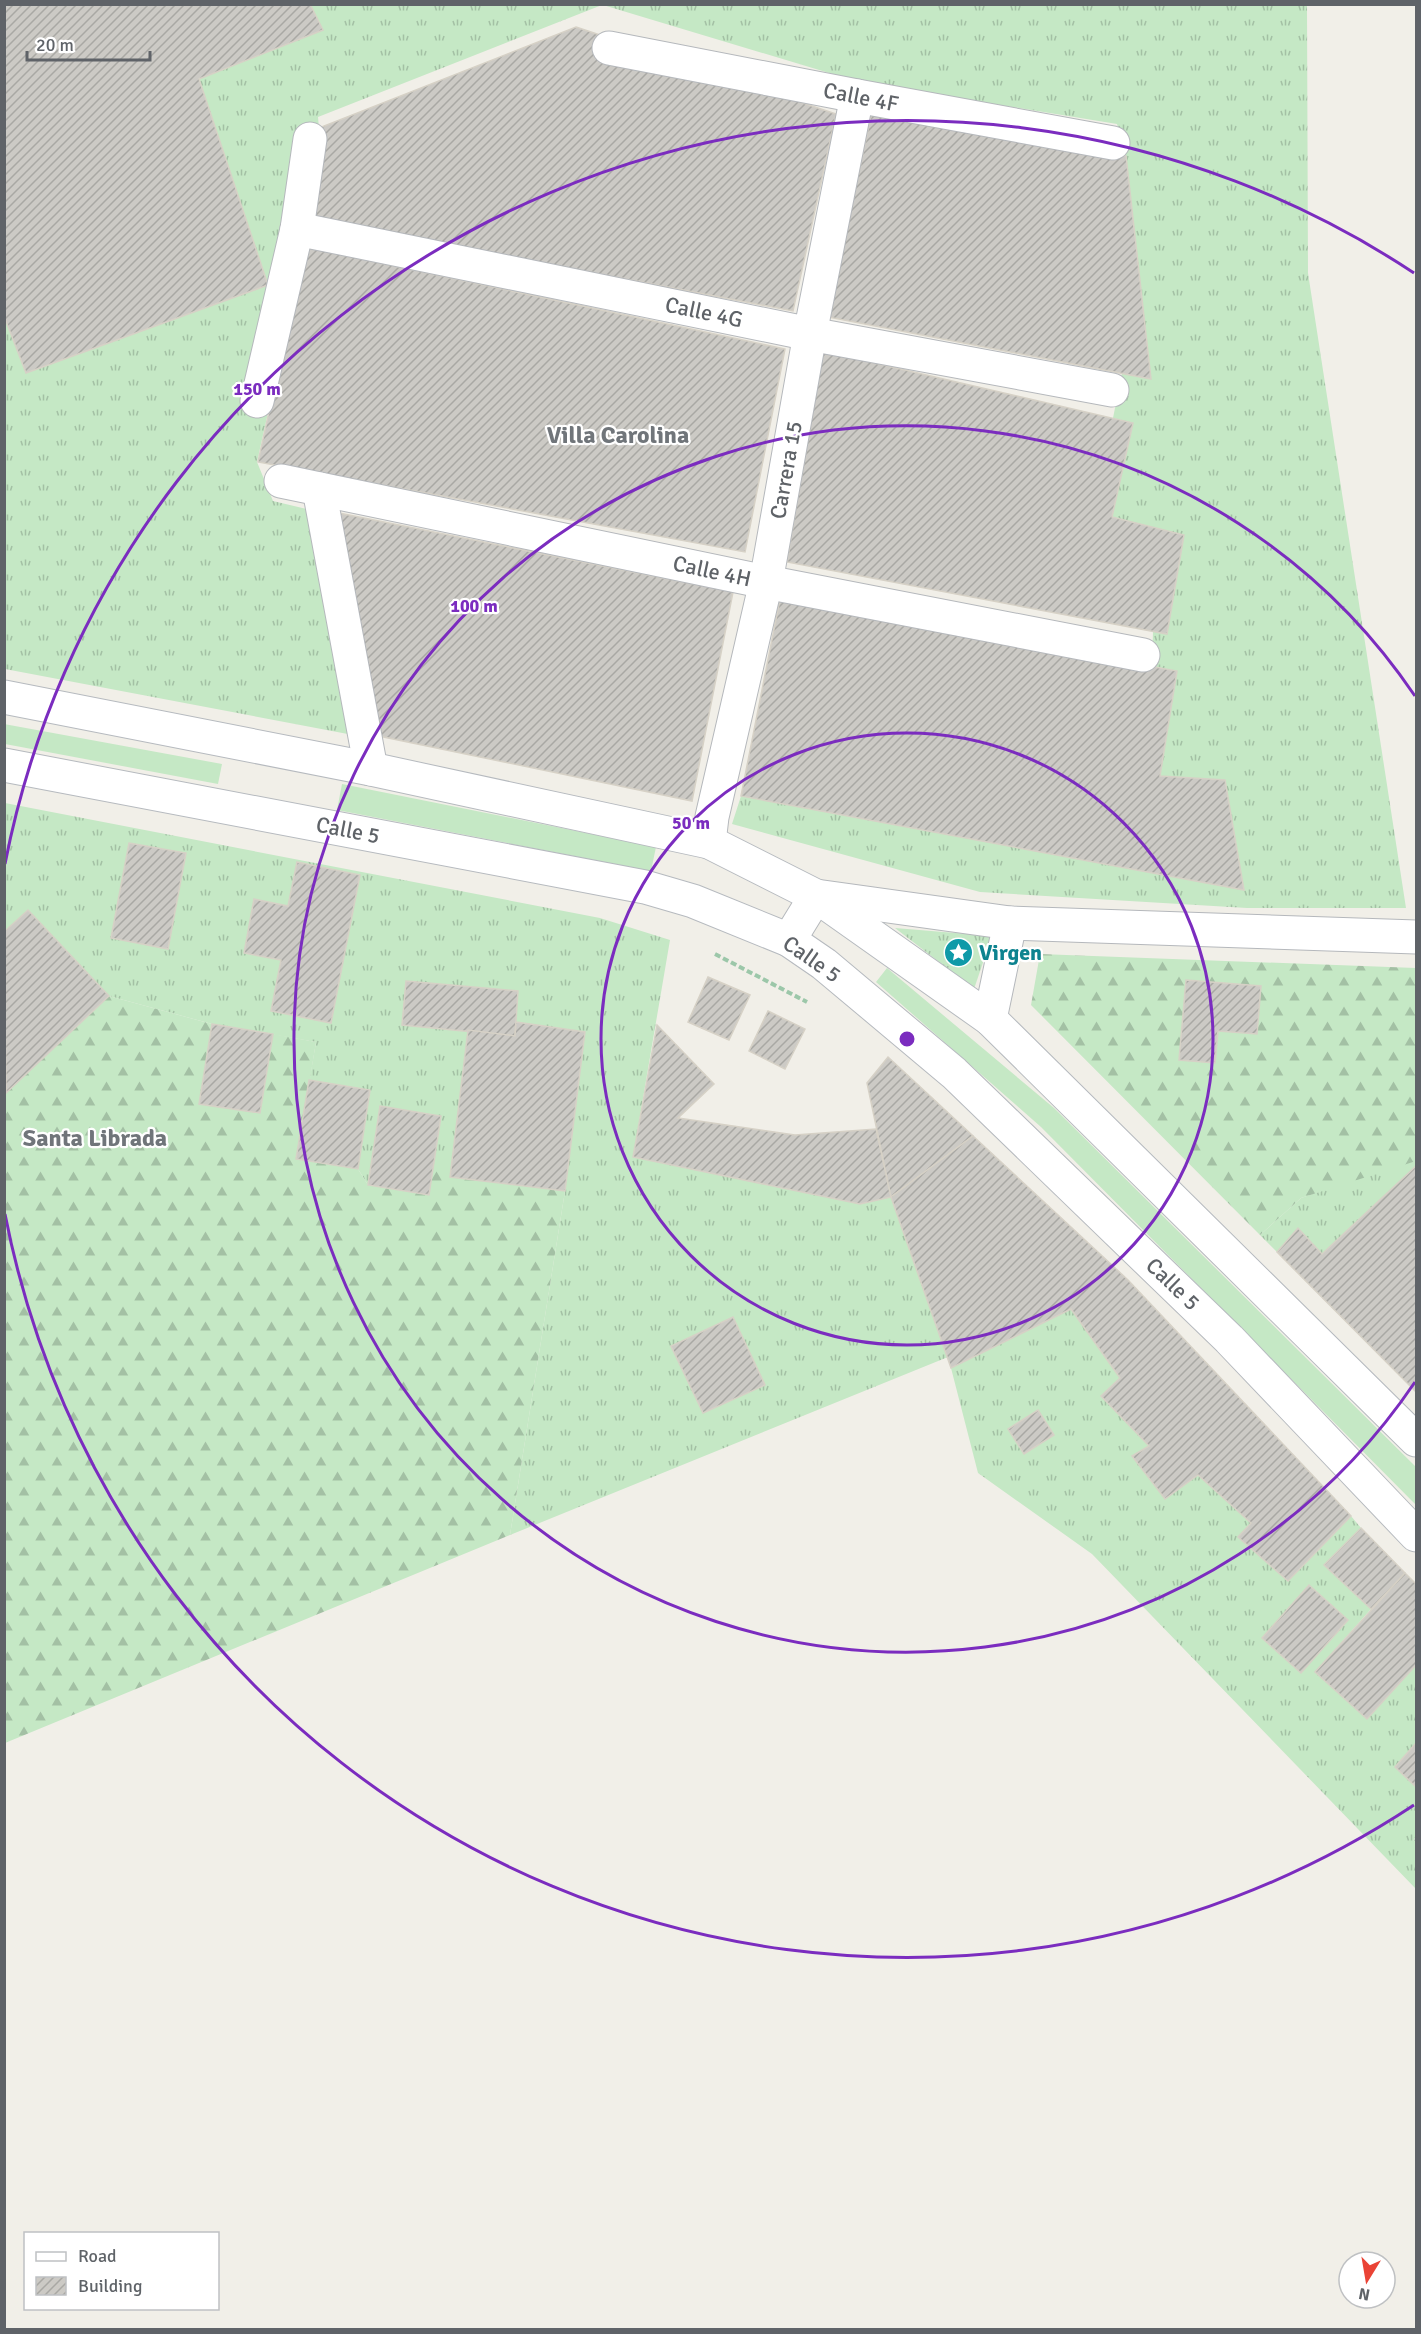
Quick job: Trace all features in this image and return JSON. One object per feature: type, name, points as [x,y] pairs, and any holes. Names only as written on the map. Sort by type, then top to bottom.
[{"type":"street","name":"Calle 4F","points":[[609,48],[1113,143]]},
{"type":"street","name":"Carrera 15","points":[[709,842],[712,817],[766,582],[810,334],[856,96]]},
{"type":"street","points":[[257,401],[297,229],[310,139]]},
{"type":"street","name":"Calle 4G","points":[[297,229],[810,334],[1112,390]]},
{"type":"street","name":"Calle 4H","points":[[281,481],[766,582],[1143,655]]},
{"type":"street","points":[[319,489],[371,769]]},
{"type":"street","points":[[4,697],[371,769],[709,842],[816,896],[990,1019],[1416,1440]]},
{"type":"street","name":"Calle 5","points":[[4,765],[645,887],[693,901],[789,940],[824,964],[954,1073],[1229,1339],[1416,1535]]},
{"type":"street","points":[[789,940],[816,896]]},
{"type":"street","points":[[816,896],[1010,923],[1416,937]]},
{"type":"street","points":[[990,1019],[1010,923]]},
{"type":"path","points":[[709,951],[812,1005]]},
{"type":"green space","points":[[310,5],[602,5],[318,117],[319,128],[305,247],[257,462],[273,501],[336,516],[353,735],[5,669],[4,316],[26,373],[267,285],[224,154],[196,78]]},
{"type":"green space","points":[[603,5],[1307,5],[1308,273],[1406,908],[1247,908],[980,892],[732,824],[741,796],[1243,889],[1225,780],[1160,776],[1177,671],[1152,666],[1153,631],[1167,633],[1183,536],[1112,517],[1133,423],[1113,418],[1122,373],[1151,378],[1126,156],[1117,124],[859,82]]},
{"type":"green space","points":[[4,724],[222,764],[218,784],[5,744]]},
{"type":"green space","points":[[342,784],[656,847],[651,871],[337,810]]},
{"type":"green space","points":[[5,803],[600,918],[670,940],[633,1157],[891,1197],[948,1357],[510,1535],[565,1191],[450,1177],[433,1171],[429,1195],[368,1185],[358,1169],[296,1159],[316,1042],[212,1024],[109,996],[28,911],[5,932]]},
{"type":"green space","points":[[895,928],[992,936],[974,989]]},
{"type":"green space","points":[[1040,954],[1416,968],[1416,1161],[1301,1198],[1260,1235],[1031,1005]]},
{"type":"green space","points":[[887,968],[1054,1108],[1416,1467],[1416,1505],[1041,1127],[876,982]]},
{"type":"green space","points":[[109,996],[212,1024],[200,1104],[260,1113],[273,1034],[316,1042],[297,1159],[358,1169],[368,1185],[428,1195],[433,1170],[457,1177],[565,1191],[510,1535],[5,1743],[4,1092],[6,1093]]},
{"type":"green space","points":[[1416,1158],[1416,1166],[1322,1254],[1298,1228],[1277,1252],[1260,1235],[1301,1198]]},
{"type":"green space","points":[[1071,1309],[1120,1378],[1101,1396],[1149,1446],[1132,1456],[1165,1499],[1198,1475],[1251,1523],[1239,1538],[1288,1581],[1351,1516],[1361,1528],[1324,1565],[1371,1609],[1315,1672],[1367,1718],[1416,1665],[1416,1743],[1395,1767],[1416,1787],[1416,1836],[1413,1841],[1416,1838],[1416,1889],[1092,1554],[978,1473],[951,1368]]},
{"type":"building","points":[[4,4],[310,4],[323,30],[199,79],[268,285],[26,373],[4,316]]},
{"type":"building","points":[[576,27],[836,114],[793,311],[309,218],[319,128]]},
{"type":"building","points":[[872,111],[1126,156],[1151,379],[828,317]]},
{"type":"building","points":[[305,247],[785,349],[745,552],[258,462]]},
{"type":"building","points":[[823,351],[1133,423],[1112,517],[1184,535],[1167,634],[787,562]]},
{"type":"building","points":[[334,512],[733,592],[692,801],[379,736]]},
{"type":"building","points":[[780,599],[1177,671],[1160,776],[1225,780],[1244,890],[741,796]]},
{"type":"building","points":[[129,843],[186,853],[168,949],[111,938]]},
{"type":"building","points":[[297,862],[360,875],[331,1023],[271,1011],[281,960],[244,953],[254,899],[288,906]]},
{"type":"building","points":[[28,910],[109,996],[6,1093],[4,932]]},
{"type":"building","points":[[708,977],[750,995],[729,1040],[688,1022]]},
{"type":"building","points":[[1186,980],[1261,986],[1257,1034],[1218,1031],[1215,1063],[1179,1060]]},
{"type":"building","points":[[406,981],[518,991],[515,1036],[402,1025]]},
{"type":"building","points":[[768,1011],[805,1029],[785,1069],[749,1051]]},
{"type":"building","points":[[516,1022],[585,1032],[565,1191],[450,1177],[468,1030],[515,1036]]},
{"type":"building","points":[[212,1024],[273,1034],[260,1113],[199,1104]]},
{"type":"building","points":[[657,1025],[714,1084],[678,1118],[795,1135],[876,1129],[891,1197],[860,1204],[633,1157]]},
{"type":"building","points":[[888,1057],[973,1136],[891,1197],[867,1083]]},
{"type":"building","points":[[309,1080],[370,1090],[358,1169],[296,1159]]},
{"type":"building","points":[[380,1106],[441,1116],[429,1195],[368,1185]]},
{"type":"building","points":[[973,1136],[1128,1280],[1351,1516],[1288,1581],[1238,1537],[1251,1523],[1198,1475],[1165,1499],[1132,1456],[1149,1446],[1101,1396],[1120,1378],[1071,1309],[951,1368],[891,1197]]},
{"type":"building","points":[[1416,1166],[1416,1392],[1277,1252],[1298,1228],[1322,1254]]},
{"type":"building","points":[[733,1317],[765,1385],[703,1413],[671,1346]]},
{"type":"building","points":[[1038,1410],[1054,1435],[1024,1454],[1008,1429]]},
{"type":"building","points":[[1361,1528],[1405,1573],[1371,1609],[1324,1565]]},
{"type":"building","points":[[1405,1573],[1416,1584],[1416,1665],[1367,1719],[1315,1672]]},
{"type":"building","points":[[1309,1585],[1348,1620],[1301,1673],[1262,1638]]},
{"type":"building","points":[[1416,1743],[1416,1787],[1395,1767]]},
{"type":"place","name":"Virgen","points":[[958,952]]},
{"type":"district","name":"Villa Carolina","points":[[618,435]]},
{"type":"district","name":"Santa Librada","points":[[95,1138]]}]
